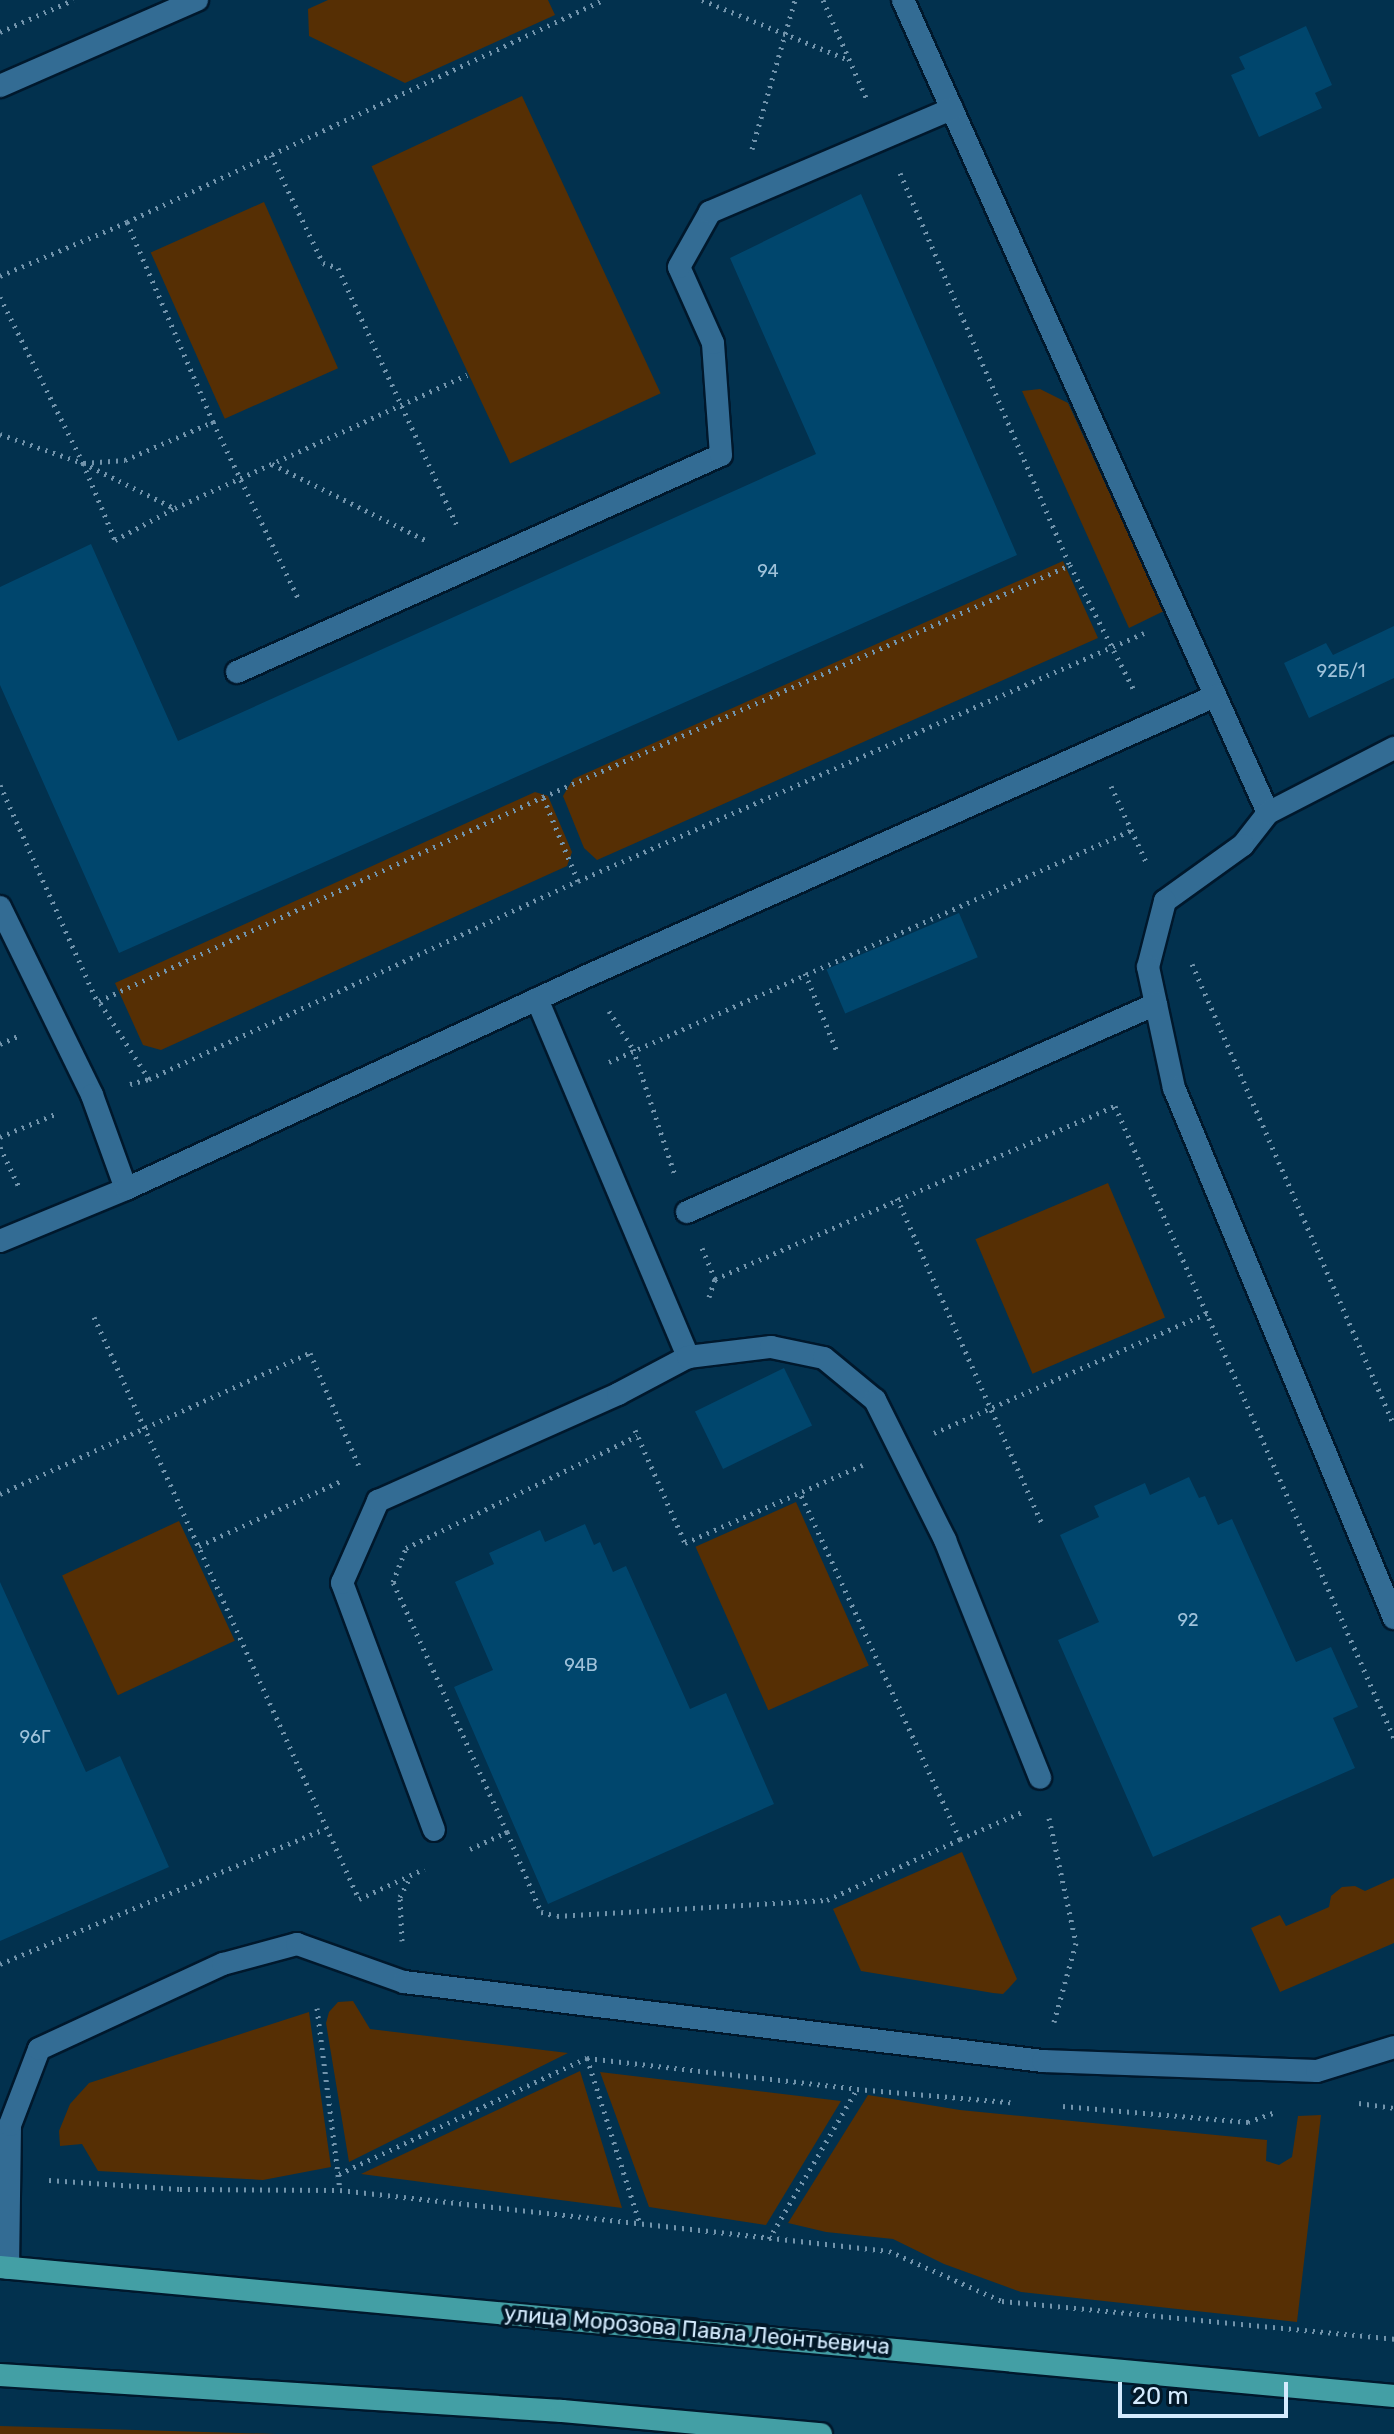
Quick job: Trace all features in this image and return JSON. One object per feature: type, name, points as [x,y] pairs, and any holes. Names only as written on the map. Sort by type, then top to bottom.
[{"type":"main road","name":"улица Морозова Павла Леонтьевича","points":[[4,2267],[1394,2396]]},
{"type":"main road","points":[[0,2375],[562,2411],[821,2434]]},
{"type":"lane","points":[[0,86],[197,0]]},
{"type":"lane","points":[[903,0],[1268,813]]},
{"type":"lane","points":[[237,672],[721,455],[713,343],[679,267],[710,212],[952,109]]},
{"type":"lane","points":[[0,1241],[126,1189],[587,976],[1215,696]]},
{"type":"lane","points":[[1394,748],[1268,813],[1243,845],[1165,901],[1148,967],[1174,1088],[1394,1618]]},
{"type":"lane","points":[[0,907],[92,1095],[126,1189]]},
{"type":"lane","points":[[537,999],[688,1357]]},
{"type":"lane","points":[[687,1212],[1156,1004]]},
{"type":"lane","points":[[434,1830],[342,1583],[378,1501],[618,1394],[688,1357],[771,1347],[824,1358],[875,1400],[945,1540],[1040,1778]]},
{"type":"lane","points":[[4,2267],[10,2125],[39,2049],[223,1964],[297,1944],[404,1982],[1043,2061],[1317,2071],[1394,2047]]},
{"type":"path","points":[[0,32],[73,0]]},
{"type":"path","points":[[0,276],[127,222],[603,0]]},
{"type":"path","points":[[702,0],[850,60]]},
{"type":"path","points":[[737,201],[795,0]]},
{"type":"path","points":[[823,0],[868,101]]},
{"type":"path","points":[[271,155],[323,263],[338,268],[476,565]]},
{"type":"path","points":[[902,178],[1070,565],[1152,723]]},
{"type":"path","points":[[127,222],[213,422],[316,637]]},
{"type":"path","points":[[0,297],[83,463],[115,540],[175,508],[467,375]]},
{"type":"path","points":[[83,463],[125,460],[213,422]]},
{"type":"path","points":[[0,434],[83,463],[175,508]]},
{"type":"path","points":[[272,464],[476,565]]},
{"type":"path","points":[[99,1001],[543,797],[1070,565]]},
{"type":"path","points":[[92,1095],[149,1079],[578,881],[1112,649],[1177,616]]},
{"type":"path","points":[[1093,749],[1165,901],[1394,1425]]},
{"type":"path","points":[[0,785],[99,1001],[149,1079]]},
{"type":"path","points":[[543,797],[578,881]]},
{"type":"path","points":[[572,1080],[633,1049],[1132,830]]},
{"type":"path","points":[[805,973],[838,1054]]},
{"type":"path","points":[[587,976],[633,1049],[687,1212],[715,1279],[1115,1106],[1394,1738]]},
{"type":"path","points":[[0,1137],[60,1112]]},
{"type":"path","points":[[897,1198],[1041,1522]]},
{"type":"path","points":[[94,1317],[324,1829],[359,1899],[438,1863]]},
{"type":"path","points":[[0,1494],[310,1353],[362,1472]]},
{"type":"path","points":[[637,1436],[406,1548],[393,1582],[541,1912],[557,1916],[827,1900],[1046,1802]]},
{"type":"path","points":[[199,1546],[348,1478]]},
{"type":"path","points":[[800,1492],[960,1839]]},
{"type":"path","points":[[1040,1778],[1076,1943],[1043,2061]]},
{"type":"path","points":[[0,1964],[324,1829]]},
{"type":"path","points":[[404,1982],[400,1897],[434,1830]]},
{"type":"path","points":[[466,1851],[507,1832]]},
{"type":"path","points":[[317,2008],[340,2190]]},
{"type":"path","points":[[339,2174],[587,2058],[857,2089],[1013,2102]]},
{"type":"path","points":[[587,2058],[640,2224]]},
{"type":"path","points":[[769,2239],[857,2089]]},
{"type":"path","points":[[1355,2102],[1394,2108]]},
{"type":"path","points":[[1060,2106],[1248,2122],[1280,2111]]},
{"type":"path","points":[[10,2177],[180,2189],[340,2190],[889,2251],[1002,2301],[1394,2339]]},
{"type":"shaded area","points":[[328,0],[548,0],[555,15],[405,83],[309,36],[308,9]]},
{"type":"shaded area","points":[[522,96],[661,393],[510,463],[372,166]]},
{"type":"shaded area","points":[[264,202],[338,368],[225,419],[151,252]]},
{"type":"shaded area","points":[[1040,389],[1068,403],[1164,611],[1129,628],[1022,391]]},
{"type":"shaded area","points":[[1063,561],[1098,638],[597,860],[584,848],[563,796],[573,779]]},
{"type":"shaded area","points":[[535,792],[548,796],[572,852],[567,866],[161,1050],[143,1045],[115,983]]},
{"type":"shaded area","points":[[1108,1183],[1165,1317],[1032,1374],[975,1239]]},
{"type":"shaded area","points":[[796,1502],[869,1666],[768,1710],[696,1547]]},
{"type":"shaded area","points":[[179,1521],[235,1641],[118,1695],[62,1576]]},
{"type":"shaded area","points":[[962,1852],[1017,1979],[1003,1994],[861,1971],[833,1909]]},
{"type":"shaded area","points":[[1394,1878],[1394,1943],[1280,1992],[1251,1928],[1280,1915],[1286,1926],[1329,1907],[1331,1896],[1342,1887],[1355,1886],[1365,1891]]},
{"type":"shaded area","points":[[353,2001],[370,2029],[568,2053],[349,2162],[326,2023],[329,2012],[338,2002]]},
{"type":"shaded area","points":[[309,2012],[331,2167],[263,2180],[98,2171],[82,2144],[60,2146],[59,2131],[70,2104],[89,2083]]},
{"type":"shaded area","points":[[580,2071],[622,2208],[361,2174]]},
{"type":"shaded area","points":[[600,2072],[841,2101],[766,2225],[649,2207]]},
{"type":"shaded area","points":[[868,2095],[960,2110],[1267,2140],[1266,2161],[1279,2165],[1292,2157],[1298,2116],[1321,2115],[1297,2322],[1021,2292],[944,2264],[893,2239],[826,2232],[788,2223]]},
{"type":"shaded area","points":[[0,2426],[277,2434],[0,2434]]},
{"type":"building","points":[[1306,26],[1332,85],[1315,93],[1322,108],[1259,137],[1231,75],[1245,69],[1239,57]]},
{"type":"building","points":[[861,194],[1017,555],[119,953],[0,685],[0,587],[91,544],[178,741],[816,454],[730,258]]},
{"type":"building","points":[[1394,626],[1394,678],[1309,718],[1284,663],[1326,643],[1333,655]]},
{"type":"building","points":[[959,913],[978,957],[845,1013],[826,969]]},
{"type":"building","points":[[784,1368],[812,1426],[723,1469],[695,1411]]},
{"type":"building","points":[[1189,1477],[1199,1498],[1205,1496],[1218,1525],[1232,1519],[1296,1662],[1331,1647],[1358,1707],[1333,1718],[1355,1768],[1153,1857],[1058,1640],[1099,1622],[1060,1535],[1099,1517],[1094,1506],[1145,1483],[1150,1495]]},
{"type":"building","points":[[585,1524],[594,1545],[600,1542],[613,1572],[626,1566],[690,1709],[726,1693],[774,1804],[548,1904],[454,1687],[493,1670],[455,1582],[494,1564],[489,1553],[540,1530],[545,1542]]},
{"type":"building","points":[[0,1582],[86,1772],[120,1756],[169,1867],[0,1941]]}]
